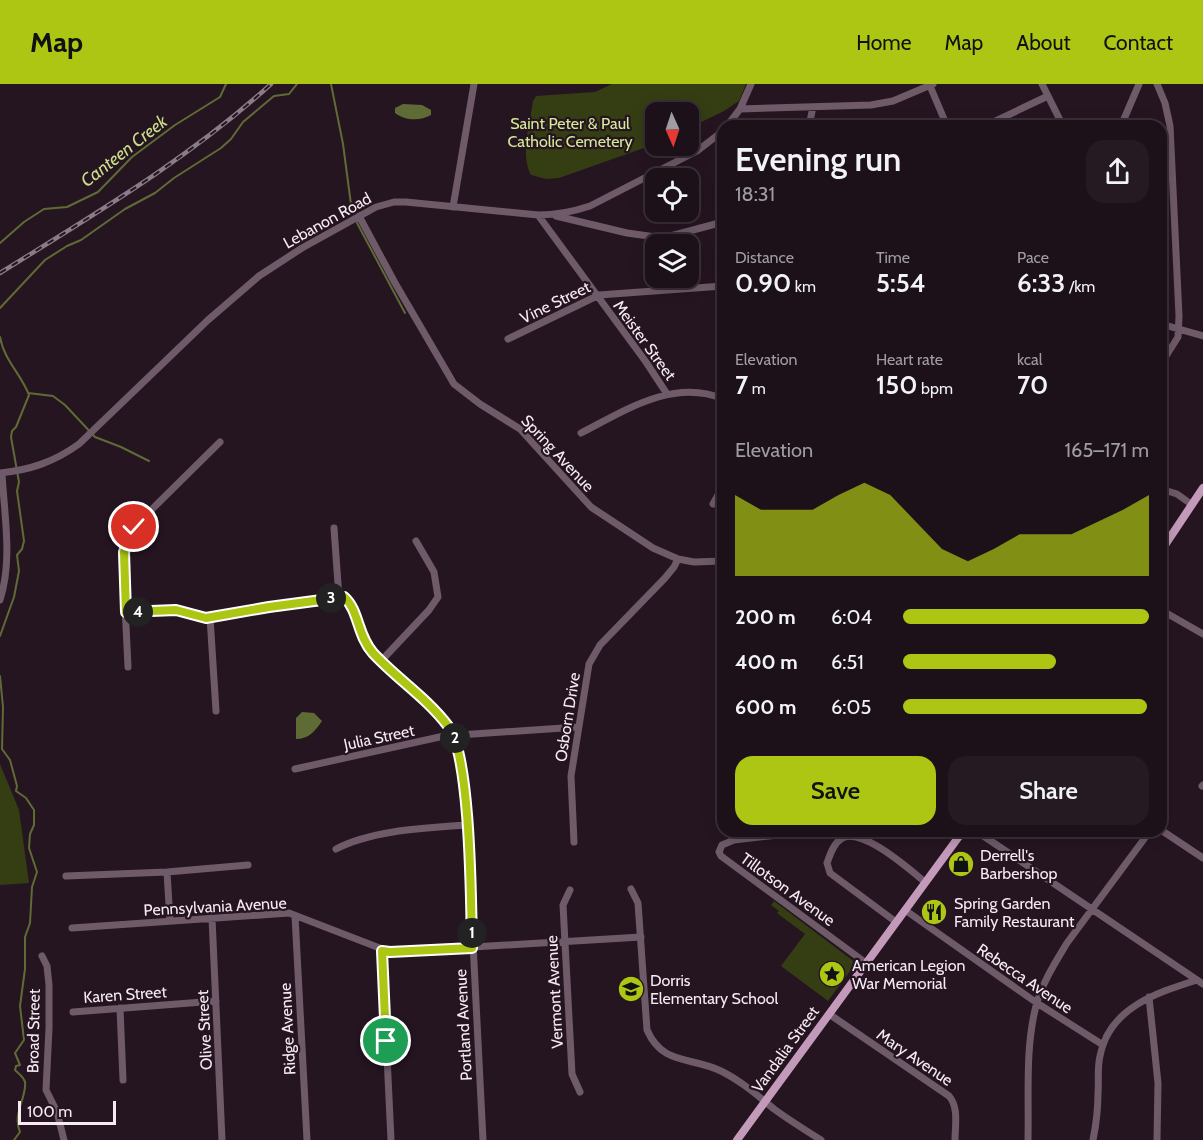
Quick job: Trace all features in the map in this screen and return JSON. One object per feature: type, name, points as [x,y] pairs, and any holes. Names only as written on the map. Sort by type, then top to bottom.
[{"type":"main road","points":[[1167,539],[1203,488]]},
{"type":"main road","name":"Vandalia Street","points":[[737,1140],[959,837]]},
{"type":"street","points":[[453,207],[474,84]]},
{"type":"street","points":[[732,120],[740,109],[751,84]]},
{"type":"street","points":[[1042,84],[1060,120]]},
{"type":"street","points":[[1124,120],[1139,84]]},
{"type":"street","points":[[1157,84],[1165,103],[1170,126],[1179,329],[1175,342],[1167,355]]},
{"type":"street","points":[[740,109],[881,103],[906,96],[931,85],[945,120]]},
{"type":"street","points":[[998,120],[1048,96]]},
{"type":"street","points":[[810,120],[813,107]]},
{"type":"street","name":"Lebanon Road","points":[[1,473],[40,466],[68,452],[208,320],[259,276],[302,248],[376,207],[394,202],[406,202],[538,215],[576,211],[697,151],[717,136]]},
{"type":"street","name":"Meister Street","points":[[538,215],[667,394]]},
{"type":"street","points":[[553,215],[627,233],[663,238],[717,224]]},
{"type":"street","name":"Spring Avenue","points":[[359,216],[454,384],[480,404],[520,429],[591,507],[653,548],[678,559],[694,562],[717,561]]},
{"type":"street","name":"Vine Street","points":[[508,339],[604,294],[717,286]]},
{"type":"street","points":[[1167,326],[1203,336]]},
{"type":"street","points":[[581,433],[645,401],[667,394],[710,394],[717,397]]},
{"type":"street","points":[[129,667],[124,552],[129,536],[220,442]]},
{"type":"street","points":[[0,600],[5,582],[7,552],[1,473]]},
{"type":"street","points":[[1167,491],[1191,504]]},
{"type":"street","points":[[712,504],[717,496]]},
{"type":"street","points":[[126,612],[176,610],[199,617],[210,617],[339,598],[334,528]]},
{"type":"street","points":[[381,661],[438,597],[434,572],[416,541]]},
{"type":"street","name":"Osborn Drive","points":[[574,842],[571,776],[587,670],[594,653],[665,578],[678,559]]},
{"type":"street","name":"Portland Avenue","points":[[339,598],[344,597],[353,607],[363,639],[381,661],[428,705],[450,728],[454,736],[459,755],[467,825],[483,1140]]},
{"type":"street","points":[[1167,613],[1203,634]]},
{"type":"street","points":[[210,617],[216,711]]},
{"type":"street","name":"Julia Street","points":[[295,769],[454,736],[578,727]]},
{"type":"street","points":[[336,849],[346,843],[402,830],[467,825]]},
{"type":"street","points":[[1167,834],[1203,858]]},
{"type":"street","name":"Tillotson Avenue","points":[[767,837],[734,840],[722,845],[719,852],[721,856],[866,963]]},
{"type":"street","points":[[844,837],[836,843],[827,863],[830,873],[896,922]]},
{"type":"street","points":[[862,837],[926,882]]},
{"type":"street","points":[[985,837],[1200,982]]},
{"type":"street","points":[[1028,1140],[1032,1035],[1037,1002],[1057,959],[1146,837]]},
{"type":"street","points":[[66,876],[168,872],[248,865]]},
{"type":"street","points":[[168,872],[170,921]]},
{"type":"street","points":[[631,889],[638,903],[647,1030],[654,1044],[662,1052],[676,1058],[719,1070],[821,1140]]},
{"type":"street","name":"Vermont Avenue","points":[[570,890],[562,905],[572,1074],[580,1092]]},
{"type":"street","name":"Rebecca Avenue","points":[[904,910],[1103,1045]]},
{"type":"street","name":"Pennsylvania Avenue","points":[[72,928],[289,913],[382,951],[390,952],[641,938]]},
{"type":"street","name":"Ridge Avenue","points":[[295,916],[307,1140]]},
{"type":"street","name":"Olive Street","points":[[212,918],[222,1140]]},
{"type":"street","points":[[382,951],[391,1140]]},
{"type":"street","name":"Broad Street","points":[[42,956],[47,966],[48,985],[49,1028],[46,1090],[57,1112],[64,1140]]},
{"type":"street","points":[[1094,1140],[1098,1103],[1098,1067],[1103,1045],[1111,1028],[1120,1018],[1149,997],[1200,982]]},
{"type":"street","points":[[1149,997],[1158,1083],[1157,1140]]},
{"type":"street","name":"Karen Street","points":[[73,1012],[216,1001]]},
{"type":"street","points":[[120,1008],[123,1080]]},
{"type":"street","name":"Mary Avenue","points":[[829,1014],[953,1100],[955,1140]]},
{"type":"green space","name":"Saint Peter & Paul Catholic Cemetery","points":[[612,84],[746,84],[739,101],[699,123],[699,102],[645,102],[645,148],[559,178],[546,179],[531,175],[526,149],[533,101],[536,96],[595,92]]},
{"type":"green space","points":[[0,764],[19,810],[29,883],[0,885]]},
{"type":"green space","points":[[774,901],[856,963],[828,1001],[781,966],[805,934],[777,913],[779,911],[771,905]]},
{"type":"shaded area","points":[[403,104],[422,105],[431,110],[431,115],[418,119],[403,118],[395,113],[395,108]]},
{"type":"shaded area","points":[[302,712],[314,713],[322,721],[308,736],[296,739],[296,718]]},
{"type":"waterway","name":"Canteen Creek","points":[[0,243],[24,222],[44,209],[67,207],[98,192],[132,157],[175,125],[220,97],[226,84]]},
{"type":"waterway","points":[[0,308],[45,260],[81,240],[125,209],[155,193],[221,148],[231,139],[243,122],[274,96],[289,94],[297,84]]},
{"type":"waterway","points":[[331,84],[343,144],[352,212]]},
{"type":"waterway","points":[[357,223],[405,313]]},
{"type":"waterway","points":[[0,337],[5,353],[29,395],[11,437],[19,482],[17,491],[24,541],[17,555],[19,571],[14,597],[0,636]]},
{"type":"waterway","points":[[28,393],[53,396],[65,405],[95,437],[149,461]]},
{"type":"waterway","points":[[0,676],[3,707],[2,749],[10,760],[17,786],[16,791],[26,798],[34,810],[34,825],[30,834],[29,848],[37,872],[32,887],[30,923],[25,937],[25,969],[20,1006],[24,1040],[15,1053],[20,1065],[16,1066],[15,1070],[24,1079],[25,1088],[18,1119],[20,1132],[14,1140]]},
{"type":"railway","points":[[0,273],[174,161],[208,137],[271,84]]},
{"type":"place","name":"Derrell's Barbershop","points":[[961,864]]},
{"type":"place","name":"Spring Garden Family Restaurant","points":[[934,912]]},
{"type":"place","name":"American Legion War Memorial","points":[[832,974]]},
{"type":"place","name":"Dorris Elementary School","points":[[631,989]]},
{"type":"route","points":[[134,527],[124,552],[126,612],[176,610],[206,618],[344,597],[353,607],[358,628],[368,647],[407,683],[450,728],[454,736],[459,755],[465,809],[472,948],[382,951],[386,1041]]}]
